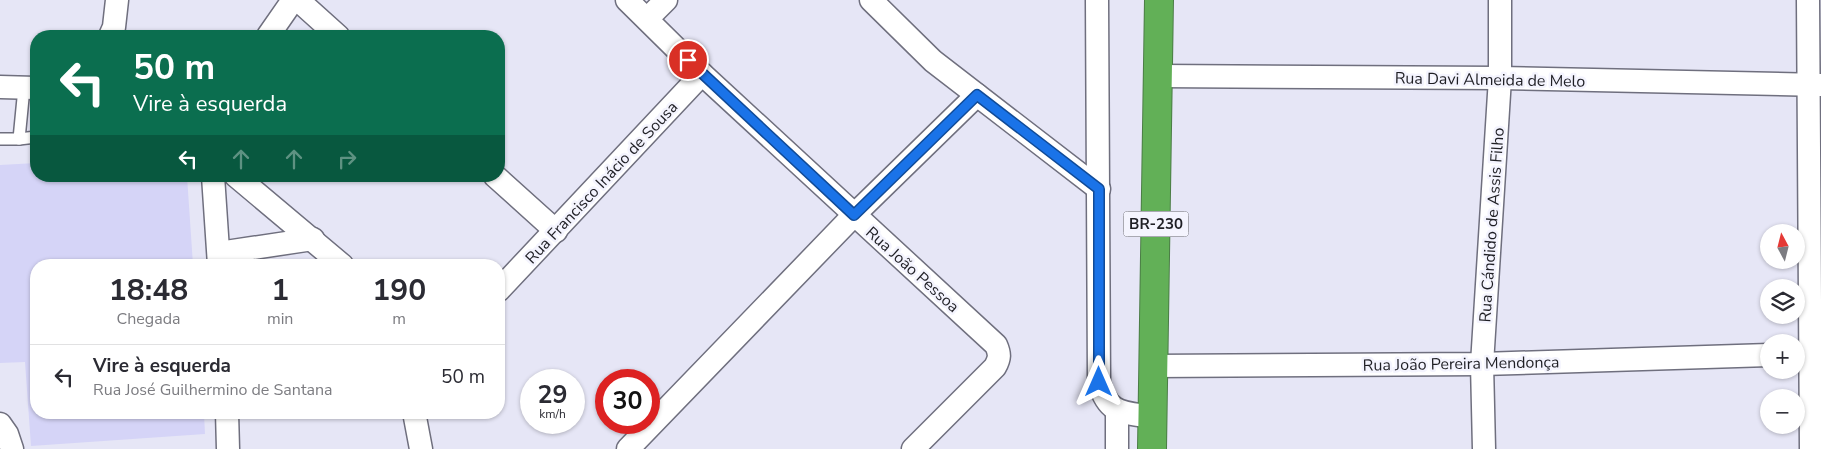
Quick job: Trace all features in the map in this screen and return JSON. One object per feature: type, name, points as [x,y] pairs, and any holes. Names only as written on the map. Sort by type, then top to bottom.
[{"type":"highway","name":"BR-230","points":[[1152,449],[1159,0]]},
{"type":"street","points":[[272,30],[293,0]]},
{"type":"street","points":[[298,0],[331,30]]},
{"type":"street","name":"Rua João Pessoa","points":[[627,0],[702,74],[996,345],[1000,353],[995,367],[913,449]]},
{"type":"street","points":[[647,19],[666,0]]},
{"type":"street","points":[[871,0],[933,61],[1099,189]]},
{"type":"street","points":[[1097,0],[1099,382],[1107,401],[1117,411],[1152,417]]},
{"type":"street","name":"Rua Cándido de Assis Filho","points":[[1484,449],[1482,364],[1500,78],[1500,0]]},
{"type":"street","points":[[1808,0],[1815,85],[1809,354],[1811,449]]},
{"type":"street","points":[[113,30],[119,2]]},
{"type":"street","name":"Rua Francisco Inácio de Sousa","points":[[505,284],[702,74]]},
{"type":"street","name":"Rua Davi Almeida de Melo","points":[[1159,76],[1500,78],[1815,85]]},
{"type":"street","points":[[0,88],[30,88]]},
{"type":"street","points":[[628,449],[854,215],[977,95]]},
{"type":"street","points":[[213,182],[219,259],[313,239]]},
{"type":"street","points":[[243,182],[335,259]]},
{"type":"street","points":[[502,182],[556,231]]},
{"type":"street","name":"Rua João Pereira Mendonça","points":[[1152,366],[1482,364],[1760,356]]},
{"type":"street","points":[[1117,411],[1117,449]]},
{"type":"street","points":[[227,419],[228,449]]},
{"type":"street","points":[[414,419],[416,448]]},
{"type":"street","points":[[0,424],[7,434],[12,449]]},
{"type":"lane","points":[[19,139],[30,88]]},
{"type":"lane","points":[[0,139],[30,138]]},
{"type":"shaded area","points":[[30,163],[30,182],[187,182],[193,259],[30,259],[30,419],[204,419],[205,434],[31,446],[25,362],[0,363],[0,165]]},
{"type":"route","points":[[688,60],[854,215],[977,95],[1099,189],[1099,382]]}]
